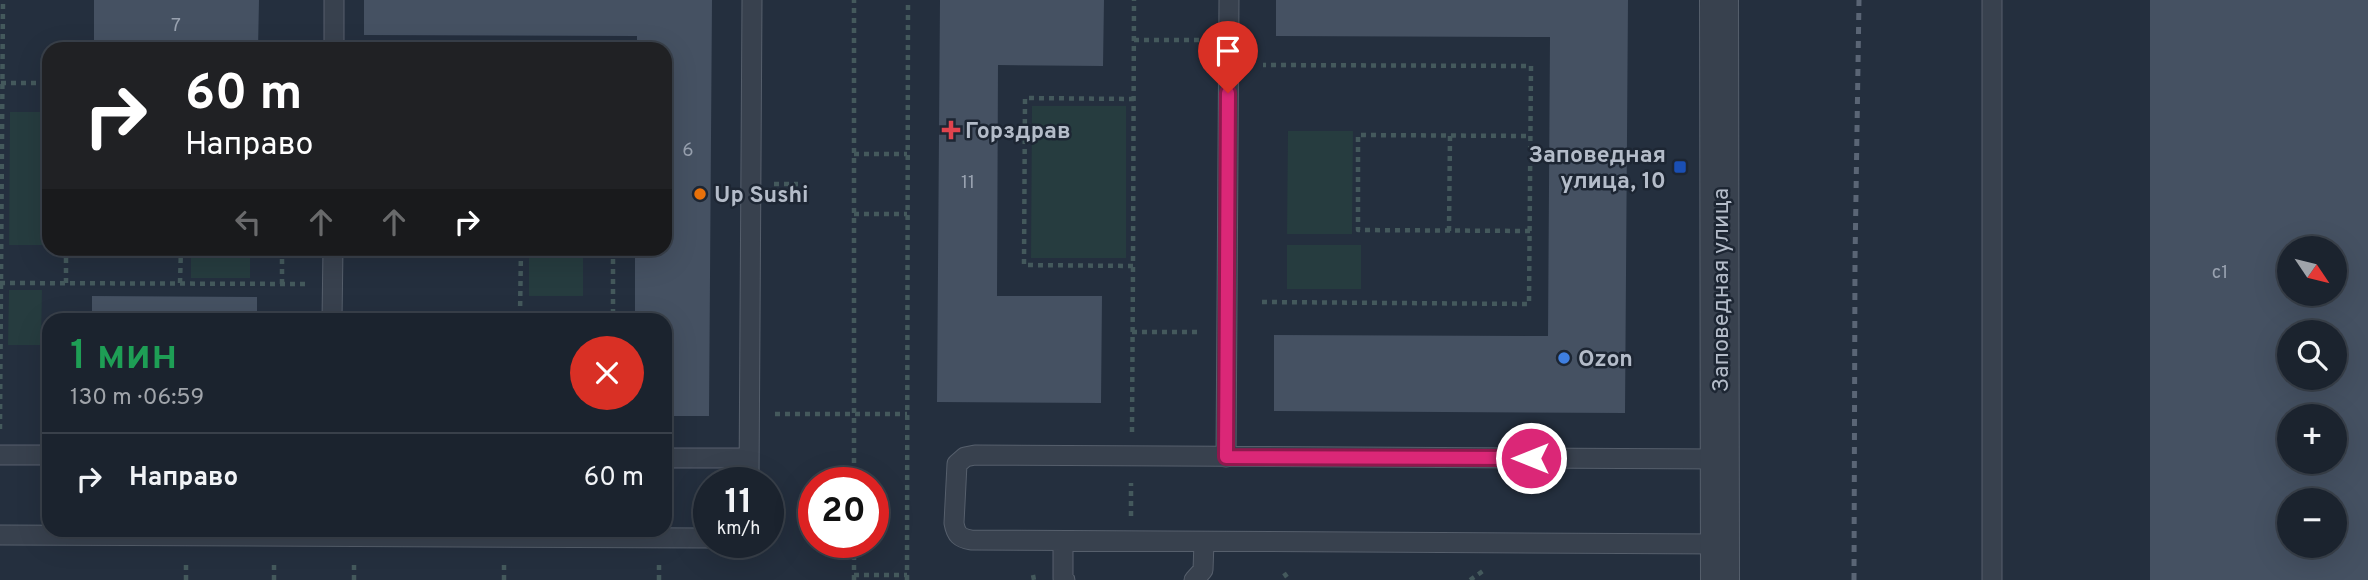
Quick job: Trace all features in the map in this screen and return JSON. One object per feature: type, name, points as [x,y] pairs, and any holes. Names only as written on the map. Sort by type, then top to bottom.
[{"type":"street","name":"Заповедная улица","points":[[1719,0],[1720,562]]},
{"type":"lane","points":[[334,0],[334,42]]},
{"type":"lane","points":[[749,467],[752,0]]},
{"type":"lane","points":[[1226,457],[1229,0]]},
{"type":"lane","points":[[1992,0],[1992,580]]},
{"type":"lane","points":[[332,313],[333,256]]},
{"type":"lane","points":[[0,455],[42,455]]},
{"type":"lane","points":[[1720,459],[975,455],[965,457],[957,464],[954,476],[956,532],[962,538],[971,540],[1204,542],[1720,562]]},
{"type":"lane","points":[[672,458],[749,458]]},
{"type":"lane","points":[[0,535],[42,535]]},
{"type":"lane","points":[[473,537],[693,538]]},
{"type":"lane","points":[[1063,541],[1065,580]]},
{"type":"lane","points":[[1194,580],[1203,570],[1204,542]]},
{"type":"path","points":[[0,441],[3,0]]},
{"type":"path","points":[[854,0],[854,467]]},
{"type":"path","points":[[854,558],[854,578],[907,577],[908,0]]},
{"type":"path","points":[[1131,541],[1134,0]]},
{"type":"path","points":[[1134,40],[1229,40]]},
{"type":"path","points":[[1262,302],[1529,304],[1531,66],[1263,65]]},
{"type":"path","points":[[1,83],[42,83]]},
{"type":"path","points":[[1133,266],[1024,265],[1025,98],[1134,99]]},
{"type":"path","points":[[1530,136],[1358,135],[1358,230],[1530,231]]},
{"type":"path","points":[[1449,231],[1450,136]]},
{"type":"path","points":[[854,154],[907,154]]},
{"type":"path","points":[[854,214],[907,214]]},
{"type":"path","points":[[66,256],[66,283]]},
{"type":"path","points":[[180,256],[180,284]]},
{"type":"path","points":[[282,256],[282,284]]},
{"type":"path","points":[[520,313],[521,256]]},
{"type":"path","points":[[613,256],[613,313]]},
{"type":"path","points":[[1,283],[257,284]]},
{"type":"path","points":[[1132,332],[1227,332]]},
{"type":"path","points":[[749,414],[907,414]]},
{"type":"path","points":[[1284,573],[1289,580]]},
{"type":"green space","points":[[1032,106],[1126,106],[1126,258],[1031,258]]},
{"type":"green space","points":[[10,112],[42,112],[42,245],[9,245]]},
{"type":"green space","points":[[1288,131],[1353,131],[1352,234],[1287,234]]},
{"type":"green space","points":[[1287,245],[1361,245],[1361,289],[1287,289]]},
{"type":"green space","points":[[191,256],[250,256],[250,278],[191,278]]},
{"type":"green space","points":[[529,256],[583,256],[583,296],[529,296]]},
{"type":"green space","points":[[9,290],[42,290],[41,345],[8,345]]},
{"type":"building","points":[[94,0],[259,0],[258,42],[94,42]]},
{"type":"building","points":[[364,0],[712,0],[709,416],[672,416],[672,313],[635,313],[635,256],[672,256],[672,42],[637,42],[637,36],[364,35]]},
{"type":"building","points":[[940,0],[1104,0],[1103,66],[998,65],[997,296],[1102,296],[1101,403],[937,402]]},
{"type":"building","points":[[1276,0],[1628,0],[1625,413],[1274,411],[1274,335],[1548,336],[1550,37],[1276,36]]},
{"type":"building","points":[[2150,0],[2368,0],[2368,580],[2150,580]]},
{"type":"building","points":[[92,296],[257,297],[257,313],[92,313]]},
{"type":"railway","points":[[1854,580],[1859,0]]},
{"type":"place","name":"Горздрав","points":[[951,130]]},
{"type":"place","name":"Заповедная улица, 10","points":[[1680,167]]},
{"type":"place","name":"Up Sushi","points":[[700,194]]},
{"type":"place","name":"Ozon","points":[[1564,358]]},
{"type":"route","points":[[1228,93],[1226,457],[1531,458]]}]
